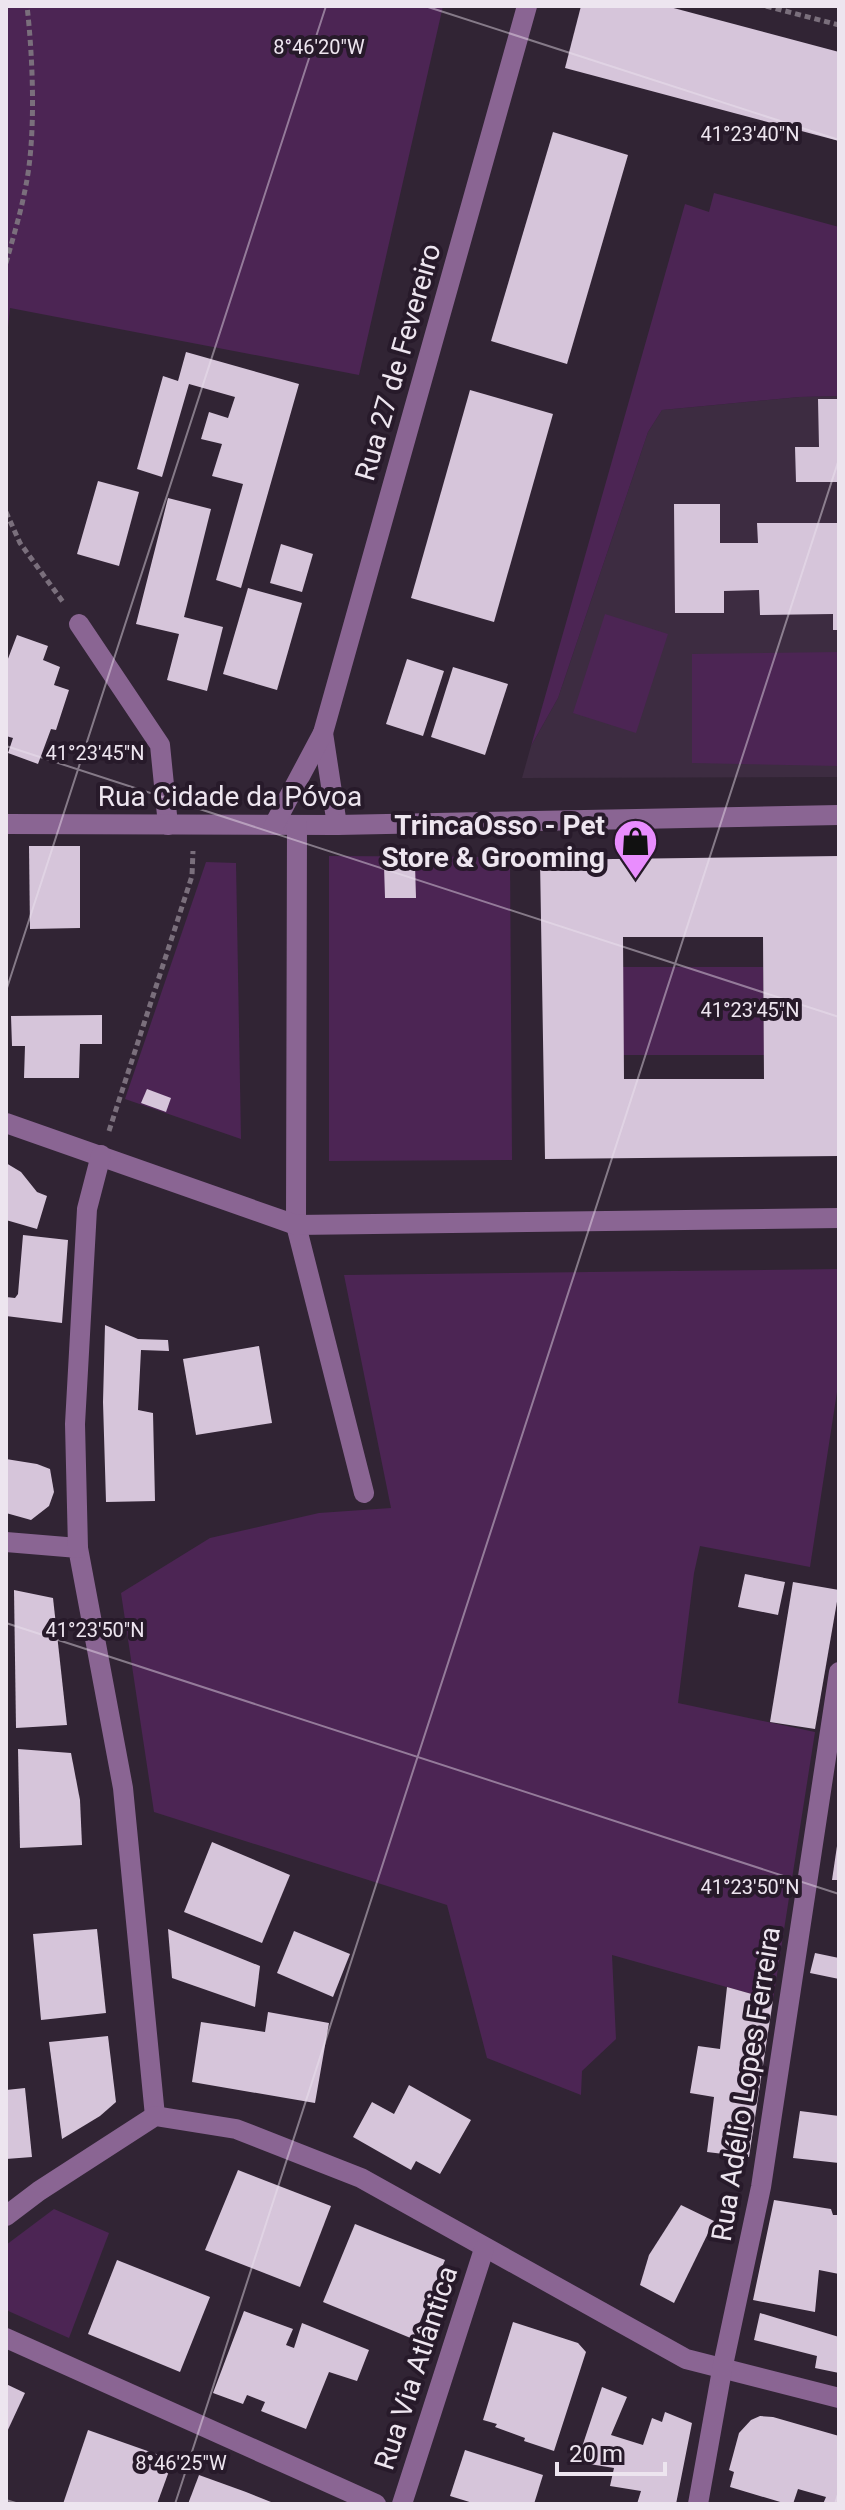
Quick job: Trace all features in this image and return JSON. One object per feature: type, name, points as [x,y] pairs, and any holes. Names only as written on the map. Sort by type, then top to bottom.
[{"type":"street","name":"Rua 27 de Fevereiro","points":[[274,825],[323,733],[527,6]]},
{"type":"street","points":[[79,624],[160,745],[168,825]]},
{"type":"street","name":"Rua 27 de Fevereiro","points":[[323,733],[337,825]]},
{"type":"street","name":"Rua Cidade da Póvoa","points":[[6,824],[337,825],[839,815]]},
{"type":"street","points":[[297,825],[296,1225],[364,1493]]},
{"type":"street","points":[[6,1123],[296,1225],[839,1218]]},
{"type":"street","points":[[101,1155],[87,1209],[75,1424],[78,1548],[123,1788],[155,2116]]},
{"type":"street","points":[[6,1542],[78,1548]]},
{"type":"street","name":"Rua Adélio Lopes Ferreira","points":[[698,2504],[722,2370],[761,2187],[839,1672]]},
{"type":"street","points":[[6,2216],[155,2116],[236,2129],[361,2178],[686,2359],[839,2398]]},
{"type":"street","name":"Rua Via Atlântica","points":[[402,2504],[484,2249]]},
{"type":"street","points":[[6,2338],[376,2504]]},
{"type":"path","points":[[6,263],[27,184],[31,149],[31,42],[27,6]]},
{"type":"path","points":[[766,6],[839,25]]},
{"type":"path","points":[[6,512],[20,543],[79,624]]},
{"type":"path","points":[[101,1155],[192,876],[194,825]]},
{"type":"shaded area","points":[[6,6],[443,6],[359,375],[10,308],[6,347]]},
{"type":"shaded area","points":[[714,193],[839,227],[839,396],[662,410],[648,432],[558,698],[531,746],[685,204],[709,212]]},
{"type":"shaded area","points":[[839,396],[839,777],[522,778],[531,746],[558,698],[648,432],[662,410]]},
{"type":"shaded area","points":[[605,614],[668,634],[636,733],[573,713]]},
{"type":"shaded area","points":[[839,652],[839,766],[692,763],[692,654]]},
{"type":"shaded area","points":[[329,856],[510,857],[512,1160],[329,1161]]},
{"type":"shaded area","points":[[206,862],[236,863],[241,1139],[125,1099]]},
{"type":"shaded area","points":[[623,967],[763,967],[764,1055],[623,1055]]},
{"type":"shaded area","points":[[839,1269],[839,1379],[810,1567],[700,1546],[678,1703],[815,1732],[773,2000],[612,1955],[616,2039],[582,2071],[581,2095],[487,2058],[447,1905],[154,1812],[121,1593],[210,1538],[319,1513],[391,1508],[344,1275]]},
{"type":"shaded area","points":[[54,2209],[109,2233],[69,2338],[6,2310],[6,2245]]},
{"type":"building","points":[[581,6],[666,6],[839,52],[839,141],[565,68]]},
{"type":"building","points":[[553,132],[628,155],[567,364],[491,341]]},
{"type":"building","points":[[186,352],[299,384],[241,588],[216,580],[243,484],[212,476],[222,444],[201,439],[209,412],[228,418],[235,397],[189,384],[162,477],[137,469],[163,376],[178,381]]},
{"type":"building","points":[[470,390],[553,414],[494,622],[411,598]]},
{"type":"building","points":[[818,399],[839,399],[839,482],[796,482],[795,447],[819,447]]},
{"type":"building","points":[[98,481],[139,492],[119,566],[77,554]]},
{"type":"building","points":[[168,498],[211,509],[184,617],[223,627],[207,691],[167,680],[179,634],[136,624]]},
{"type":"building","points":[[674,504],[720,504],[720,543],[758,543],[757,523],[839,523],[839,630],[833,630],[833,614],[760,615],[759,590],[724,591],[724,613],[675,613]]},
{"type":"building","points":[[281,544],[313,554],[302,592],[270,583]]},
{"type":"building","points":[[248,588],[302,603],[277,690],[223,674]]},
{"type":"building","points":[[17,635],[48,646],[43,660],[60,667],[54,685],[69,690],[56,730],[51,729],[38,764],[8,753],[13,738],[6,736],[6,664]]},
{"type":"building","points":[[407,659],[444,671],[423,736],[386,724]]},
{"type":"building","points":[[453,667],[508,684],[485,755],[431,737]]},
{"type":"building","points":[[29,846],[80,846],[80,928],[30,929]]},
{"type":"building","points":[[839,856],[839,1156],[545,1159],[540,860]],"holes":[[[623,937],[763,937],[764,1079],[624,1079]]]},
{"type":"building","points":[[415,864],[416,898],[385,898],[384,865]]},
{"type":"building","points":[[102,1015],[102,1044],[80,1044],[79,1078],[24,1078],[25,1046],[12,1046],[11,1016]]},
{"type":"building","points":[[147,1089],[171,1098],[166,1112],[141,1103]]},
{"type":"building","points":[[6,1163],[21,1172],[37,1192],[47,1196],[37,1229],[6,1220]]},
{"type":"building","points":[[23,1235],[68,1240],[62,1323],[6,1316],[6,1297],[15,1298],[18,1294]]},
{"type":"building","points":[[105,1325],[138,1339],[168,1340],[169,1351],[141,1350],[138,1410],[153,1413],[155,1501],[106,1502],[103,1402]]},
{"type":"building","points":[[259,1346],[272,1423],[196,1435],[183,1359]]},
{"type":"building","points":[[6,1459],[50,1469],[54,1492],[49,1506],[31,1520],[6,1513]]},
{"type":"building","points":[[745,1574],[785,1582],[778,1615],[738,1607]]},
{"type":"building","points":[[793,1582],[839,1590],[815,1729],[770,1722]]},
{"type":"building","points":[[14,1590],[53,1598],[67,1725],[16,1728]]},
{"type":"building","points":[[18,1749],[71,1753],[80,1800],[82,1845],[20,1848]]},
{"type":"building","points":[[212,1842],[290,1875],[262,1943],[184,1912]]},
{"type":"building","points":[[837,1846],[839,1880],[832,1880]]},
{"type":"building","points":[[97,1929],[106,2013],[41,2020],[33,1934]]},
{"type":"building","points":[[168,1929],[260,1966],[255,2007],[172,1978]]},
{"type":"building","points":[[294,1931],[350,1954],[333,1997],[277,1973]]},
{"type":"building","points":[[815,1953],[839,1958],[839,1979],[810,1973]]},
{"type":"building","points":[[727,1987],[773,2000],[749,2157],[707,2152],[714,2097],[690,2093],[698,2046],[720,2049]]},
{"type":"building","points":[[268,2012],[329,2023],[315,2103],[192,2082],[201,2022],[265,2032]]},
{"type":"building","points":[[108,2036],[116,2102],[100,2116],[62,2139],[49,2042]]},
{"type":"building","points":[[409,2085],[471,2120],[440,2174],[416,2161],[411,2170],[353,2137],[372,2102],[394,2114]]},
{"type":"building","points":[[25,2088],[32,2157],[6,2159],[6,2090]]},
{"type":"building","points":[[800,2111],[839,2116],[839,2163],[793,2158]]},
{"type":"building","points":[[238,2170],[331,2206],[300,2287],[205,2250]]},
{"type":"building","points":[[774,2200],[831,2209],[833,2215],[839,2215],[839,2274],[819,2270],[815,2312],[753,2300]]},
{"type":"building","points":[[681,2205],[714,2221],[674,2303],[640,2285],[649,2255]]},
{"type":"building","points":[[355,2224],[445,2260],[413,2339],[323,2302]]},
{"type":"building","points":[[117,2260],[210,2297],[180,2372],[88,2334]]},
{"type":"building","points":[[244,2311],[293,2329],[286,2345],[294,2348],[302,2323],[369,2350],[357,2381],[329,2372],[306,2429],[261,2411],[265,2402],[247,2395],[243,2404],[213,2393]]},
{"type":"building","points":[[760,2313],[839,2337],[839,2373],[815,2368],[817,2356],[754,2340]]},
{"type":"building","points":[[513,2322],[578,2343],[586,2352],[554,2451],[524,2441],[525,2438],[483,2420]]},
{"type":"building","points":[[6,2384],[25,2393],[6,2434]]},
{"type":"building","points":[[602,2387],[627,2397],[611,2435],[643,2445],[652,2418],[662,2422],[665,2412],[692,2423],[676,2504],[637,2504],[641,2491],[610,2486],[614,2468],[577,2462]]},
{"type":"building","points":[[760,2416],[839,2436],[839,2504],[823,2504],[826,2497],[798,2489],[793,2504],[787,2504],[730,2487],[734,2472],[729,2470],[739,2433],[751,2420]]},
{"type":"building","points":[[88,2430],[173,2460],[157,2504],[63,2504]]},
{"type":"building","points":[[465,2450],[543,2475],[534,2504],[476,2504],[450,2496]]},
{"type":"building","points":[[199,2475],[246,2492],[276,2504],[188,2504]]},
{"type":"place","name":"TrincaOsso - Pet Store & Grooming","points":[[636,880]]}]
